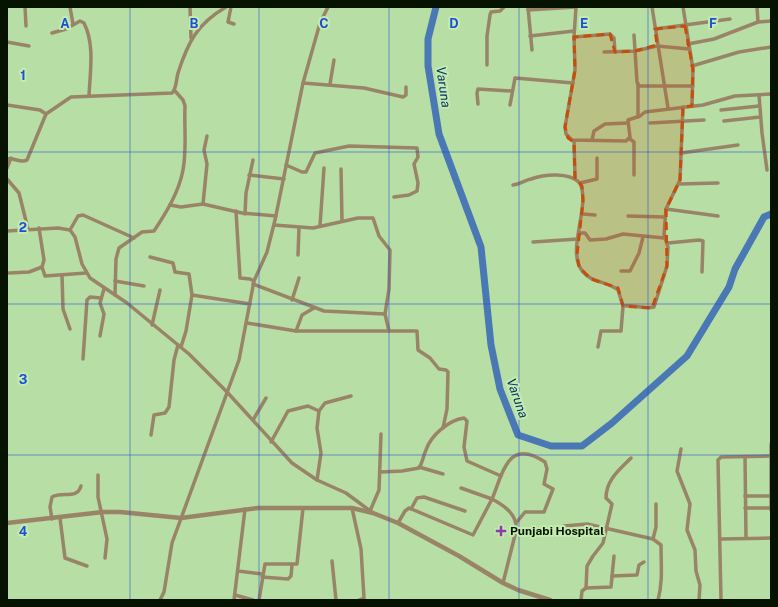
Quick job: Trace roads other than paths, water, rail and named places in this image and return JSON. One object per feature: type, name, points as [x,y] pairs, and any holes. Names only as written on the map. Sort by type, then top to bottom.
[{"type":"street","points":[[25,7],[26,26]]},
{"type":"street","points":[[70,7],[73,24]]},
{"type":"street","points":[[190,7],[191,39]]},
{"type":"street","points":[[175,91],[178,74],[191,39],[203,25],[226,7]]},
{"type":"street","points":[[232,7],[228,22],[234,24]]},
{"type":"street","points":[[160,600],[165,587],[172,542],[239,360],[254,282],[267,252],[274,225],[303,83],[320,23],[328,7]]},
{"type":"street","points":[[487,65],[490,15],[492,12],[500,11],[504,7]]},
{"type":"street","points":[[532,50],[528,8],[576,7],[573,83],[565,127],[568,138],[574,141],[592,140],[612,142],[626,141],[630,138]]},
{"type":"street","points":[[652,7],[654,29],[668,108]]},
{"type":"street","points":[[683,7],[692,66],[692,106]]},
{"type":"street","points":[[757,7],[758,22]]},
{"type":"street","points":[[654,29],[730,19]]},
{"type":"street","points":[[52,33],[66,29],[80,21],[84,23],[89,36],[91,52],[89,96]]},
{"type":"street","points":[[688,44],[714,39],[758,22],[771,21]]},
{"type":"street","points":[[530,36],[574,31]]},
{"type":"street","points":[[574,37],[610,34],[614,38],[615,52]]},
{"type":"street","points":[[634,35],[638,84],[638,117]]},
{"type":"street","points":[[7,42],[28,46]]},
{"type":"street","points":[[604,52],[635,51],[657,46],[689,49]]},
{"type":"street","points":[[692,66],[739,52],[771,47]]},
{"type":"street","points":[[330,84],[334,60]]},
{"type":"street","points":[[510,105],[513,81],[517,78],[573,83]]},
{"type":"street","points":[[303,83],[330,84],[364,88],[403,97],[406,95],[406,87]]},
{"type":"street","points":[[638,84],[642,86],[693,86]]},
{"type":"street","points":[[478,104],[478,89],[512,91]]},
{"type":"street","points":[[7,168],[9,158],[23,162],[27,160],[46,114],[53,107],[70,97],[161,94],[172,93],[175,91]]},
{"type":"street","points":[[115,295],[117,253],[123,245],[142,232],[154,231],[170,204],[182,177],[184,160],[185,106],[183,100],[175,91]]},
{"type":"street","points":[[634,175],[634,142],[630,138],[628,123],[629,118],[638,117],[645,112],[668,108],[703,105],[735,96],[771,94]]},
{"type":"street","points":[[759,95],[760,117],[767,170]]},
{"type":"street","points":[[7,106],[40,110],[46,114]]},
{"type":"street","points":[[721,110],[759,106]]},
{"type":"street","points":[[623,306],[636,305],[649,308],[654,307],[667,266],[668,244],[664,238],[665,217],[666,208],[679,184],[681,173],[682,107]]},
{"type":"street","points":[[724,121],[760,117]]},
{"type":"street","points":[[650,124],[667,121],[681,122],[704,120]]},
{"type":"street","points":[[592,140],[594,131],[602,125],[628,123]]},
{"type":"street","points":[[203,204],[207,164],[204,150],[207,136]]},
{"type":"street","points":[[574,141],[574,178]]},
{"type":"street","points":[[681,153],[738,145]]},
{"type":"street","points":[[286,165],[302,172],[306,172],[314,153],[349,146],[417,148],[418,157],[414,164],[418,183],[417,190],[409,195],[394,197]]},
{"type":"street","points":[[580,182],[597,179],[597,158]]},
{"type":"street","points":[[245,214],[249,175],[253,160]]},
{"type":"street","points":[[320,226],[324,168]]},
{"type":"street","points":[[341,169],[342,221]]},
{"type":"street","points":[[249,175],[284,179]]},
{"type":"street","points":[[513,185],[522,184],[532,178],[550,176],[574,178],[580,182],[582,190],[582,214],[578,239],[578,261],[582,272],[591,279],[618,290],[623,306],[621,331],[601,331],[598,347]]},
{"type":"street","points":[[7,179],[19,193],[28,229]]},
{"type":"street","points":[[679,184],[718,183]]},
{"type":"street","points":[[170,204],[181,207],[203,204],[245,214],[276,216]]},
{"type":"street","points":[[666,208],[718,216]]},
{"type":"street","points":[[236,212],[240,278],[250,278],[254,282],[292,300],[314,308],[328,311],[385,314]]},
{"type":"street","points":[[582,214],[595,215]]},
{"type":"street","points":[[70,230],[78,216],[83,215],[134,238]]},
{"type":"street","points":[[628,216],[665,217]]},
{"type":"street","points":[[274,225],[299,228],[320,226],[364,217],[373,218],[379,236],[390,250],[389,289],[385,314],[389,331]]},
{"type":"street","points":[[39,228],[44,260],[42,267],[45,276],[86,273]]},
{"type":"street","points":[[7,231],[39,228],[58,228],[70,230],[75,237],[86,273],[96,284],[115,295],[203,366],[228,392],[271,442],[292,463],[317,480],[346,493],[372,512]]},
{"type":"street","points":[[298,255],[299,228]]},
{"type":"street","points":[[579,234],[585,233],[590,240],[606,239],[618,234],[664,238]]},
{"type":"street","points":[[621,271],[630,271],[634,259],[639,252],[643,237]]},
{"type":"street","points":[[533,242],[578,239]]},
{"type":"street","points":[[668,244],[699,240],[703,241],[702,272]]},
{"type":"street","points":[[150,258],[172,263],[175,272],[189,274],[192,296],[186,331],[174,360],[169,407],[165,414],[154,415],[151,435]]},
{"type":"street","points":[[9,273],[29,272],[42,267]]},
{"type":"street","points":[[62,275],[63,309],[70,329]]},
{"type":"street","points":[[292,300],[299,278]]},
{"type":"street","points":[[115,281],[144,286]]},
{"type":"street","points":[[100,336],[104,314],[100,306],[100,298],[104,289]]},
{"type":"street","points":[[152,325],[160,290]]},
{"type":"street","points":[[192,296],[250,304]]},
{"type":"street","points":[[83,359],[87,300],[90,297],[100,298]]},
{"type":"street","points":[[296,331],[302,315],[314,308]]},
{"type":"street","points":[[247,323],[296,331],[416,331],[418,350],[430,358],[439,369],[448,371],[447,409],[443,428]]},
{"type":"street","points":[[317,480],[321,453],[317,428],[319,411],[325,403],[351,396]]},
{"type":"street","points":[[253,420],[266,398]]},
{"type":"street","points":[[271,442],[288,411],[308,406],[319,411]]},
{"type":"street","points":[[419,467],[429,443],[443,428],[462,418],[466,419],[467,431],[464,447],[467,462],[500,476]]},
{"type":"street","points":[[372,512],[377,498],[381,472],[381,434]]},
{"type":"street","points":[[745,508],[771,509],[771,444]]},
{"type":"street","points":[[681,449],[677,472],[690,504],[690,514],[687,526],[695,550],[696,571],[700,585],[699,600]]},
{"type":"street","points":[[398,523],[407,509],[411,509],[472,535],[492,499],[500,476],[508,461],[519,454],[542,460],[547,465],[544,484],[552,489],[543,513],[526,512],[516,523]]},
{"type":"street","points":[[721,600],[721,539],[718,460],[721,457],[771,456]]},
{"type":"street","points":[[744,457],[746,538]]},
{"type":"street","points":[[581,600],[582,591],[586,588],[588,566],[593,556],[603,543],[608,528],[612,504],[606,498],[609,484],[615,474],[631,458]]},
{"type":"street","points":[[381,472],[402,471],[419,467],[443,474]]},
{"type":"street","points":[[98,475],[98,497],[103,512],[107,539],[105,558]]},
{"type":"street","points":[[52,519],[50,507],[52,497],[61,494],[78,493],[81,486]]},
{"type":"street","points":[[461,488],[492,499],[507,509],[516,523],[516,531],[503,583]]},
{"type":"street","points":[[745,496],[771,496]]},
{"type":"street","points":[[411,509],[417,498],[424,497],[465,511]]},
{"type":"street","points":[[653,539],[656,526],[656,504]]},
{"type":"street","points":[[259,600],[265,564],[295,565],[298,563],[303,508]]},
{"type":"street","points":[[352,508],[361,549],[365,599],[359,600]]},
{"type":"street","points":[[7,523],[103,512],[120,512],[181,518],[245,509],[352,508],[372,512],[398,523],[459,556],[503,583],[518,590],[550,600]]},
{"type":"street","points":[[234,600],[245,509]]},
{"type":"street","points":[[60,518],[65,558],[87,566]]},
{"type":"street","points":[[564,526],[582,524],[608,528],[653,539],[661,545],[660,559],[662,581],[658,600]]},
{"type":"street","points":[[721,539],[771,538]]},
{"type":"street","points":[[586,588],[609,588],[614,556]]},
{"type":"street","points":[[332,562],[336,600]]},
{"type":"street","points":[[612,576],[637,575],[639,565],[644,562]]},
{"type":"street","points":[[238,571],[288,579],[292,565]]},
{"type":"street","points":[[235,595],[253,600]]},
{"type":"waterway","name":"Varuna","points":[[436,7],[428,39],[428,66],[439,134],[481,247],[491,345],[500,389],[518,435],[551,446],[582,446],[612,423],[687,356],[729,287],[735,269],[764,217],[771,214]]},
{"type":"place","name":"Punjabi Hospital","points":[[501,531]]}]
